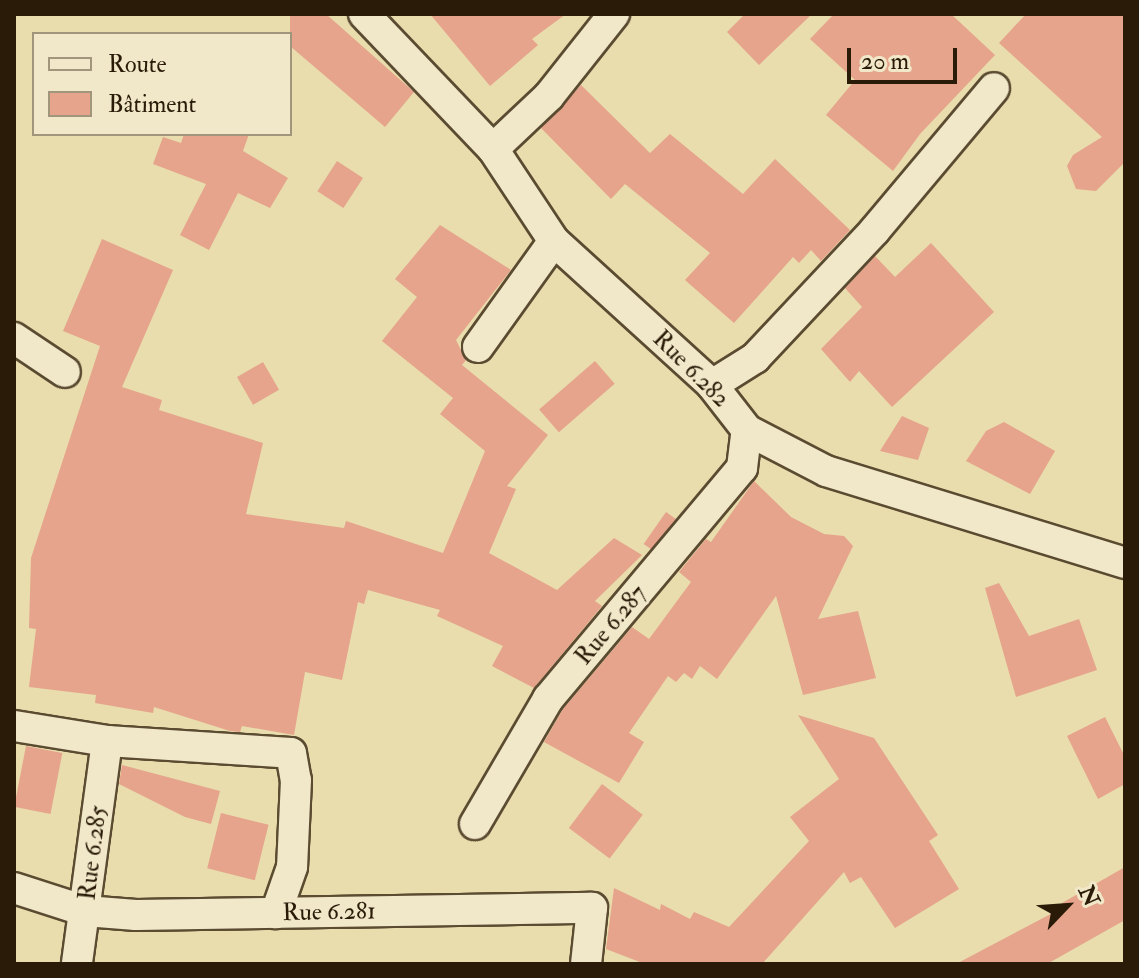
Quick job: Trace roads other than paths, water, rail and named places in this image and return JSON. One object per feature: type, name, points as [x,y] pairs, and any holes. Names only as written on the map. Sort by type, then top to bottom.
[{"type":"street","name":"Rue 6.282","points":[[364,14],[493,149],[554,241],[712,385],[747,430],[826,471],[1125,563]]},
{"type":"street","points":[[493,149],[549,96],[614,14]]},
{"type":"street","points":[[712,385],[755,358],[875,230],[994,88]]},
{"type":"street","points":[[478,347],[554,241]]},
{"type":"street","points":[[14,338],[65,372]]},
{"type":"street","name":"Rue 6.287","points":[[475,824],[548,699],[742,468],[747,430]]},
{"type":"street","points":[[14,726],[107,741],[291,753],[296,780],[292,867],[276,913]]},
{"type":"street","name":"Rue 6.285","points":[[77,964],[107,741]]},
{"type":"street","name":"Rue 6.281","points":[[14,888],[85,911],[168,916],[592,908],[586,964]]}]
